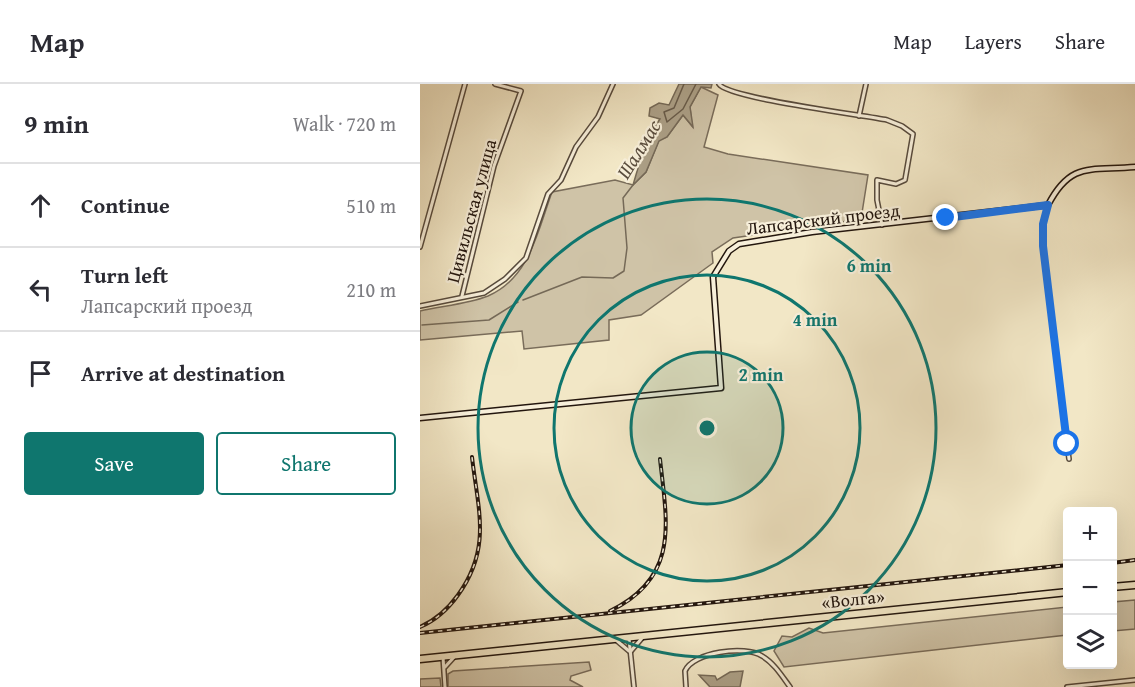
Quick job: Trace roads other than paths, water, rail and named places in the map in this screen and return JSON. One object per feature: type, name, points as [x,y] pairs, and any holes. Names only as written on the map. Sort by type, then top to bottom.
[{"type":"highway","points":[[1117,587],[1135,585]]},
{"type":"highway","name":"«Волга»","points":[[420,659],[642,638],[1063,593]]},
{"type":"street","points":[[420,248],[465,84]]},
{"type":"street","name":"Цивильская улица","points":[[462,296],[496,158],[521,91],[495,84]]},
{"type":"street","points":[[420,306],[484,293],[506,279],[526,258],[548,194],[561,180],[576,147],[598,117],[613,84]]},
{"type":"street","points":[[720,84],[728,91],[765,100],[897,123],[913,134],[905,180],[897,184],[878,180],[877,200],[882,225]]},
{"type":"street","points":[[859,116],[866,84]]},
{"type":"street","points":[[1069,459],[1043,246],[1043,224],[1048,205],[1060,183],[1072,174],[1135,167]]},
{"type":"street","name":"Лапсарский проезд","points":[[420,418],[721,388],[712,288],[716,270],[729,251],[751,240],[1048,205]]},
{"type":"street","points":[[630,652],[642,638]]},
{"type":"street","points":[[629,639],[634,687]]},
{"type":"street","points":[[616,640],[630,652]]},
{"type":"street","points":[[686,687],[685,671],[695,659],[707,654],[748,652],[761,655],[790,687]]},
{"type":"street","points":[[444,668],[455,656]]},
{"type":"street","points":[[443,657],[445,687]]},
{"type":"street","points":[[432,658],[444,668]]},
{"type":"street","points":[[1067,687],[1135,680]]},
{"type":"water","points":[[679,84],[712,84],[711,88],[701,87],[690,107],[693,127],[683,115],[667,137],[659,141],[646,172],[633,185],[641,158],[640,142],[648,137],[660,119],[649,116],[650,108],[659,103],[669,105]]},
{"type":"water","points":[[743,671],[740,687],[710,687],[699,675],[715,676],[717,680],[730,672]]},
{"type":"waterway","name":"Шалмас","points":[[523,300],[582,277],[613,278],[624,271],[627,248],[623,198],[633,185]]},
{"type":"waterway","name":"Шалмас","points":[[422,325],[489,320],[518,302]]},
{"type":"railway","points":[[420,627],[436,617],[454,600],[469,578],[475,561],[480,528],[472,457]]},
{"type":"railway","points":[[610,611],[633,597],[648,582],[658,565],[664,546],[666,526],[660,459]]},
{"type":"railway","points":[[1117,562],[1135,560]]},
{"type":"railway","points":[[420,633],[1063,566]]}]
